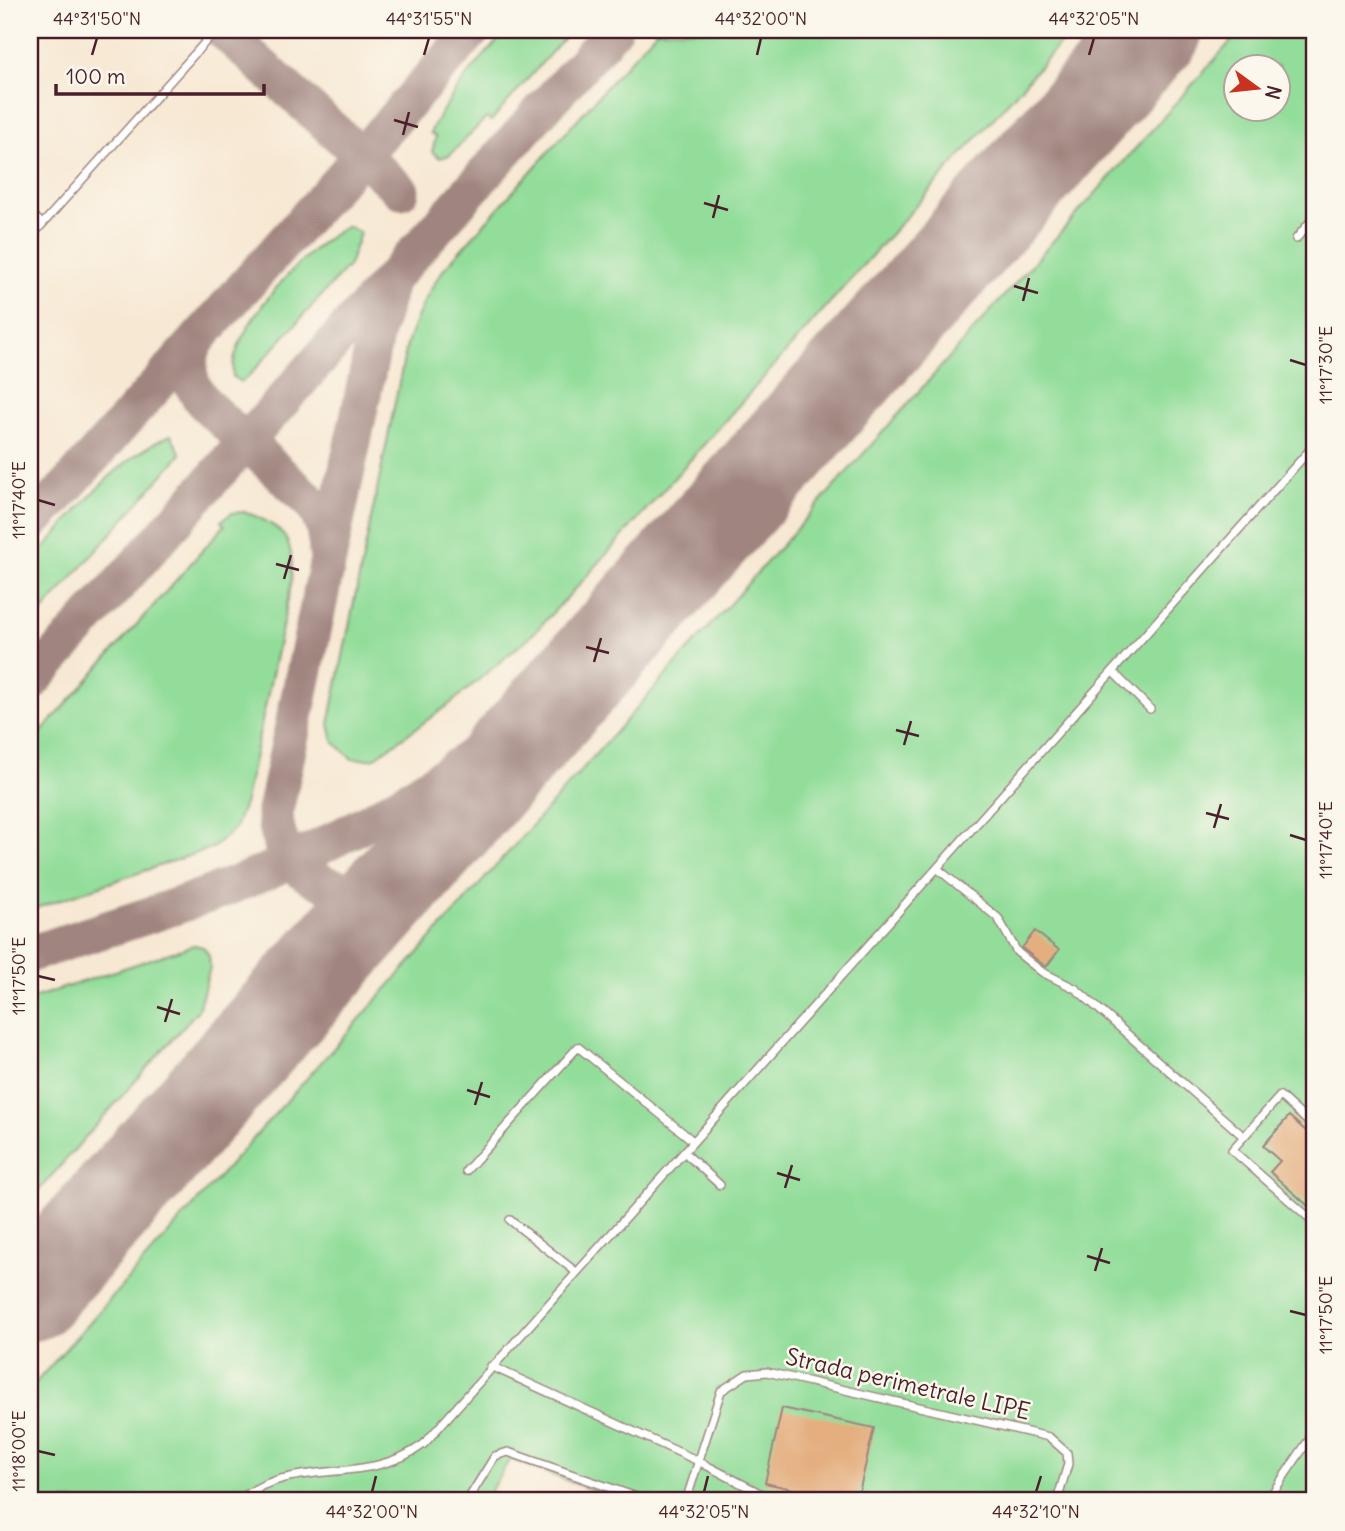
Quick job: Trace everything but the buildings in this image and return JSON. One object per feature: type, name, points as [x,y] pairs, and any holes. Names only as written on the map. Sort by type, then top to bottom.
[{"type":"lane","points":[[30,238],[216,30]]},
{"type":"lane","points":[[30,212],[42,224]]},
{"type":"lane","points":[[1296,239],[1315,216]]},
{"type":"lane","points":[[238,1501],[259,1487],[286,1477],[360,1470],[402,1458],[424,1444],[1315,444]]},
{"type":"lane","points":[[1113,672],[1150,709]]},
{"type":"lane","points":[[938,869],[998,918],[1017,952],[1042,972],[1076,989],[1243,1136]]},
{"type":"lane","points":[[466,1171],[578,1047],[693,1141]]},
{"type":"lane","points":[[1315,1128],[1279,1096],[1232,1150],[1315,1223]]},
{"type":"lane","points":[[684,1152],[720,1185]]},
{"type":"lane","points":[[510,1220],[576,1272]]},
{"type":"lane","points":[[491,1366],[698,1461],[775,1501]]},
{"type":"lane","name":"Strada perimetrale LIPE","points":[[686,1501],[721,1391],[747,1374],[767,1371],[1049,1437],[1067,1453],[1068,1464],[1057,1501]]},
{"type":"lane","points":[[1267,1501],[1315,1431]]},
{"type":"lane","points":[[467,1501],[495,1456],[508,1452],[648,1501]]},
{"type":"green space","points":[[507,30],[571,30],[491,121],[486,118],[450,155],[440,158],[432,152],[436,137],[430,133],[456,91]]},
{"type":"green space","points":[[657,30],[1072,30],[532,635],[451,703],[373,759],[352,759],[333,741],[329,724],[407,344],[419,314],[432,286],[444,269]]},
{"type":"green space","points":[[1241,30],[1315,30],[1315,1501],[621,1501],[510,1459],[484,1501],[30,1501],[30,1389]]},
{"type":"green space","points":[[348,226],[360,233],[349,265],[248,377],[241,382],[233,377],[235,358],[256,314],[293,270],[313,251]]},
{"type":"green space","points":[[171,435],[181,454],[30,626],[30,565],[111,475],[149,446]]},
{"type":"green space","points":[[245,512],[270,524],[285,538],[292,570],[245,801],[235,828],[214,847],[30,910],[30,745],[225,525],[221,521],[232,513]]},
{"type":"green space","points":[[194,945],[203,947],[209,955],[210,968],[198,1010],[30,1200],[30,999]]},
{"type":"taxiway","points":[[222,30],[401,191]]},
{"type":"taxiway","points":[[30,525],[473,30]]},
{"type":"taxiway","points":[[30,684],[613,30]]},
{"type":"taxiway","points":[[389,286],[376,332],[275,811],[279,836],[289,857],[306,873],[329,885],[348,890],[363,889],[384,882],[411,867]]},
{"type":"taxiway","points":[[199,338],[193,347],[189,366],[196,391],[208,407],[312,503],[323,527],[327,552]]},
{"type":"taxiway","points":[[30,954],[219,891],[341,836],[431,784],[516,724],[598,657]]},
{"type":"runway","points":[[30,1295],[1156,30]]}]
